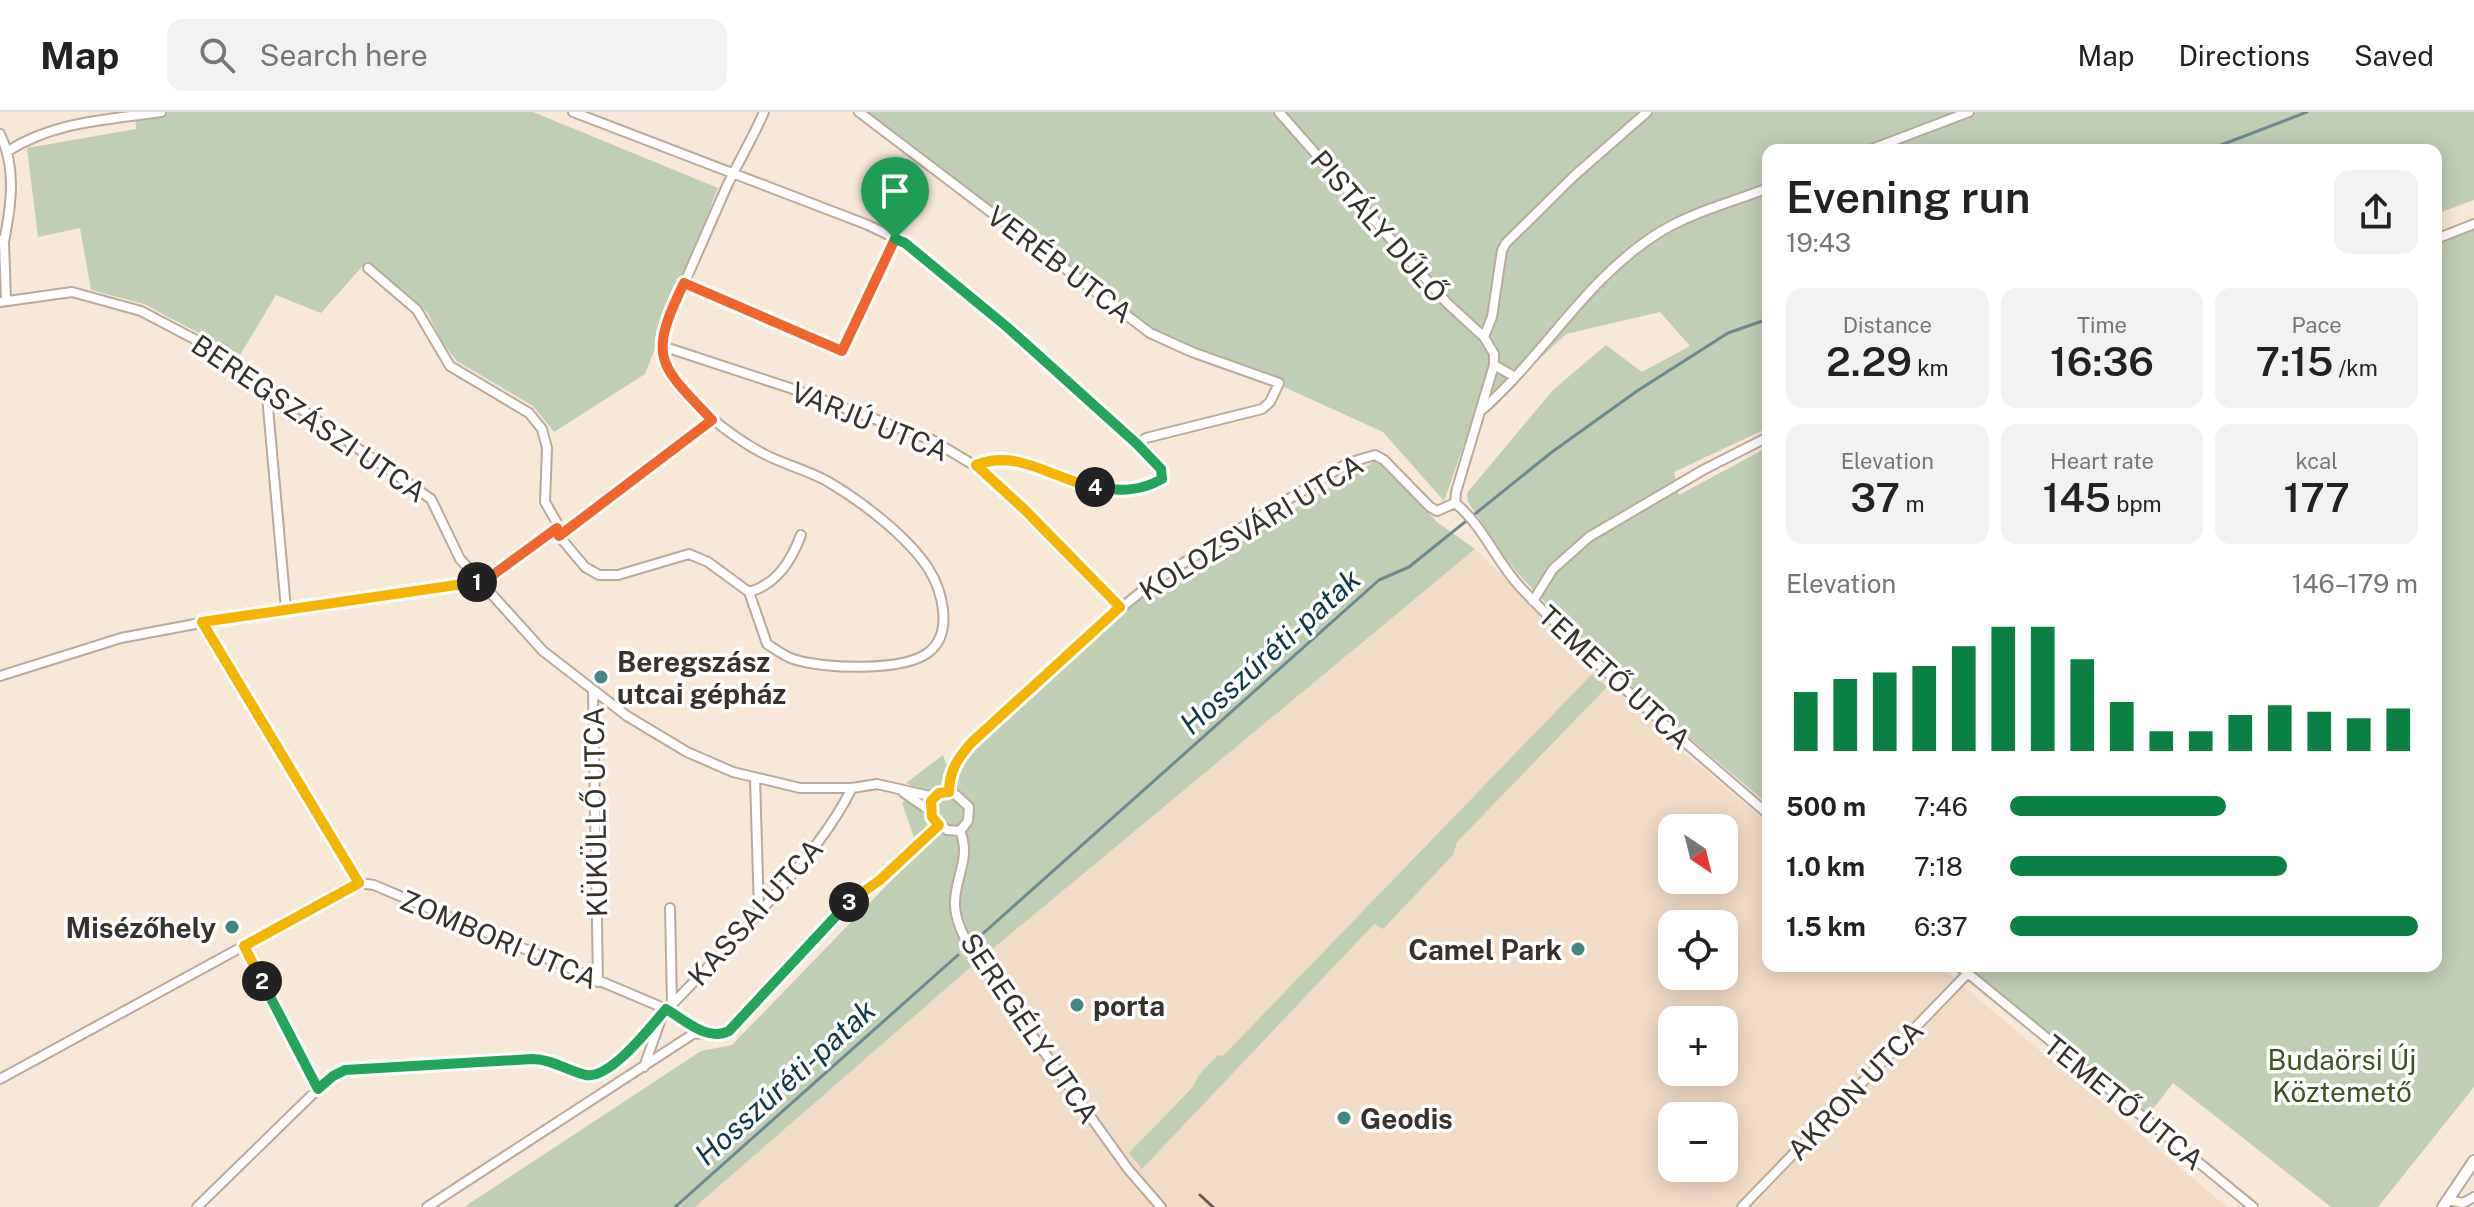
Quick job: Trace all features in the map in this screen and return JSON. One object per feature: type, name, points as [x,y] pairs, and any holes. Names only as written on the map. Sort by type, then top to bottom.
[{"type":"street","points":[[8,151],[33,135],[76,124],[161,112]]},
{"type":"street","points":[[573,112],[868,225],[905,243],[1007,327],[1137,444],[1161,469],[1162,479],[1146,488],[1118,491],[1083,485],[1020,461],[990,460],[976,465]]},
{"type":"street","points":[[368,268],[417,310],[450,366],[529,413],[542,429],[547,448],[545,502],[556,521],[558,532],[585,567],[599,575],[618,575],[689,554],[708,562],[749,592],[767,644],[793,659],[844,668],[914,659],[929,652],[942,631],[944,613],[927,567],[880,517],[829,482],[766,455],[712,420],[671,377],[664,364],[662,337],[728,183],[735,175],[764,112]]},
{"type":"street","name":"VERÉB UTCA","points":[[859,112],[1150,333],[1192,352],[1279,383],[1270,402],[1262,409],[1146,438],[1137,444]]},
{"type":"street","name":"PISTÁLY DŰLŐ","points":[[1279,112],[1440,296],[1484,337]]},
{"type":"street","points":[[1455,503],[1494,365],[1494,354],[1484,337],[1492,317],[1502,250],[1574,176],[1647,112]]},
{"type":"street","points":[[1885,144],[1969,112]]},
{"type":"street","points":[[0,134],[8,151],[12,205],[2,241],[3,302]]},
{"type":"street","points":[[1482,409],[1515,377],[1595,283],[1637,248],[1676,223],[1762,190]]},
{"type":"street","points":[[2442,237],[2474,224]]},
{"type":"street","points":[[684,283],[842,351],[895,239]]},
{"type":"street","name":"BEREGSZÁSZI UTCA","points":[[3,302],[72,292],[141,311],[217,351],[431,499],[460,559],[543,651],[627,716],[687,752],[721,768],[800,788],[852,788],[877,784],[934,797]]},
{"type":"street","name":"VARJÚ UTCA","points":[[662,346],[790,388],[932,440],[976,465],[1120,607]]},
{"type":"street","points":[[1494,365],[1515,377]]},
{"type":"street","points":[[266,385],[286,609]]},
{"type":"street","points":[[0,676],[121,638],[202,622],[479,582],[558,532],[712,420]]},
{"type":"street","points":[[1533,601],[1553,569],[1589,537],[1703,470],[1762,440]]},
{"type":"street","name":"KOLOZSVÁRI UTCA","points":[[949,792],[951,772],[971,743],[1120,607],[1157,579],[1357,458],[1375,455],[1437,511],[1455,503]]},
{"type":"street","name":"TEMETŐ UTCA","points":[[1455,503],[1466,512],[1502,566],[1533,601],[1664,726],[1762,809]]},
{"type":"street","points":[[749,592],[758,590],[788,565],[801,535]]},
{"type":"street","points":[[1,1077],[359,883],[202,622]]},
{"type":"street","name":"KÜKÜLLŐ UTCA","points":[[593,691],[598,982]]},
{"type":"street","points":[[755,778],[759,912]]},
{"type":"street","name":"KASSAI UTCA","points":[[197,1207],[318,1089],[345,1070],[532,1059],[546,1060],[587,1075],[610,1068],[759,912],[819,843],[852,788]]},
{"type":"street","points":[[895,788],[930,811],[939,825],[947,830],[960,831],[968,821],[969,807],[949,792],[934,797],[930,811]]},
{"type":"street","points":[[427,1207],[693,1034],[721,1035],[729,1031],[846,904],[880,880],[939,825]]},
{"type":"street","name":"SEREGÉLY UTCA","points":[[960,831],[966,847],[955,905],[962,932],[971,950],[1128,1169],[1161,1207]]},
{"type":"street","name":"ZOMBORI UTCA","points":[[359,883],[374,885],[598,982],[669,1006],[703,1032]]},
{"type":"street","points":[[643,1067],[669,1006],[670,908]]},
{"type":"street","points":[[244,946],[318,1089]]},
{"type":"street","name":"TEMETŐ UTCA","points":[[1968,973],[2253,1207]]},
{"type":"street","name":"AKRON UTCA","points":[[1742,1207],[1968,973]]},
{"type":"street","points":[[2446,1205],[2474,1161]]},
{"type":"street","points":[[2446,1205],[2463,1203],[2474,1197]]},
{"type":"shaded area","points":[[1475,549],[1684,753],[1762,818],[1762,972],[1946,972],[2227,1207],[695,1207],[972,966]]},
{"type":"green space","points":[[135,112],[533,112],[718,188],[645,374],[554,432],[533,406],[457,361],[442,342],[427,312],[367,261],[321,313],[276,295],[240,355],[144,304],[91,290],[80,228],[38,237],[27,148],[136,129]]},
{"type":"green space","points":[[862,112],[2474,112],[2474,200],[2442,212],[2442,144],[1762,144],[1762,431],[1674,472],[1679,495],[1762,450],[1762,799],[1670,721],[1576,634],[1517,572],[1468,502],[1467,493],[1553,390],[1606,345],[1642,372],[1690,346],[1660,312],[1566,334],[1472,422],[1444,501],[1383,432],[1273,382],[1147,334]]},
{"type":"green space","name":"Budaörsi Új Köztemető","points":[[2474,230],[2474,1087],[2378,1207],[2331,1207],[2173,1083],[2153,1109],[2145,1110],[1973,972],[2442,972],[2442,242]]},
{"type":"green space","points":[[1374,462],[1383,465],[1437,522],[1475,549],[972,966],[695,1207],[464,1207],[701,1051],[732,1045],[919,852],[902,803],[918,789],[906,783],[943,755],[946,764],[1125,607]]},
{"type":"green space","points":[[1592,674],[1607,687],[1457,842],[1453,855],[1383,929],[1374,924],[1142,1169],[1129,1153],[1193,1087],[1198,1076],[1218,1055],[1223,1056]]},
{"type":"waterway","name":"Hosszúréti-patak","points":[[2224,144],[2307,112]]},
{"type":"waterway","name":"Hosszúréti-patak","points":[[978,938],[1379,580],[1409,567],[1552,452],[1637,391],[1728,333],[1762,321]]},
{"type":"waterway","name":"Hosszúréti-patak","points":[[675,1207],[958,955]]},
{"type":"railway","points":[[1200,1195],[1213,1207]]},
{"type":"place","name":"Beregszász utcai gépház","points":[[601,677]]},
{"type":"place","name":"Misézőhely","points":[[232,927]]},
{"type":"place","name":"Camel Park","points":[[1578,949]]},
{"type":"place","name":"porta","points":[[1077,1005]]},
{"type":"place","name":"Geodis","points":[[1344,1118]]},
{"type":"route","points":[[895,239],[905,243],[1007,327],[1031,352],[1153,458],[1161,469],[1162,479],[1146,488],[1118,491],[1083,485],[1020,461],[990,460],[976,465],[1120,607],[971,743],[951,772],[949,792],[939,793],[931,801],[932,817],[939,825],[880,880],[846,904],[729,1031],[721,1035],[703,1032],[666,1009],[610,1068],[595,1075],[546,1060],[532,1059],[345,1070],[318,1089],[244,946],[359,883],[202,622],[479,582],[490,577],[557,528],[559,536],[712,420],[671,377],[664,364],[662,337],[684,283],[842,351],[895,239]]}]
